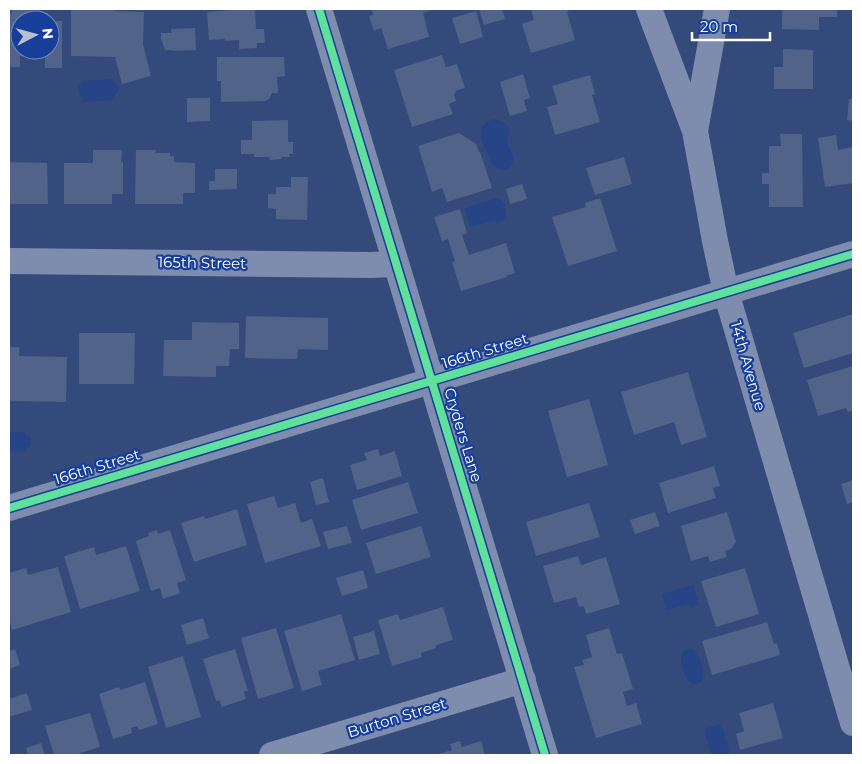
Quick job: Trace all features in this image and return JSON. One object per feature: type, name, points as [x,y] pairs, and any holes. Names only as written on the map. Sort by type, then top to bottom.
[{"type":"street","name":"Cryders Lane","points":[[318,9],[545,755]]},
{"type":"street","name":"14th Avenue","points":[[649,9],[695,131],[726,292],[853,723]]},
{"type":"street","points":[[695,131],[717,9]]},
{"type":"street","name":"166th Street","points":[[9,508],[853,254]]},
{"type":"street","name":"165th Street","points":[[9,261],[396,264]]},
{"type":"street","name":"Burton Street","points":[[272,755],[522,680]]},
{"type":"water","points":[[113,79],[118,88],[114,100],[83,102],[78,91],[82,81]]},
{"type":"water","points":[[495,119],[504,123],[509,129],[507,142],[514,157],[511,166],[504,170],[497,169],[493,164],[481,137],[484,124]]},
{"type":"water","points":[[497,198],[505,205],[507,219],[497,223],[495,220],[470,227],[465,208]]},
{"type":"water","points":[[9,432],[25,432],[25,435],[30,438],[30,446],[25,451],[9,451]]},
{"type":"water","points":[[693,585],[699,605],[690,608],[689,604],[666,610],[662,594]]},
{"type":"water","points":[[688,649],[695,651],[703,669],[703,679],[697,684],[689,681],[682,667],[682,654]]},
{"type":"water","points":[[721,724],[730,755],[711,755],[704,729]]},
{"type":"building","points":[[71,9],[115,9],[115,11],[144,12],[143,45],[151,76],[122,84],[115,57],[71,56]]},
{"type":"building","points":[[255,9],[256,29],[264,29],[265,43],[257,43],[257,48],[239,49],[239,40],[209,40],[207,12]]},
{"type":"building","points":[[372,9],[435,9],[423,13],[429,37],[388,49],[381,28],[374,31],[369,16],[373,15]]},
{"type":"building","points":[[479,9],[502,9],[505,19],[484,25]]},
{"type":"building","points":[[531,9],[568,9],[569,11],[567,12],[575,40],[531,53],[522,24],[534,20]]},
{"type":"building","points":[[782,9],[837,9],[837,17],[819,17],[819,30],[782,29]]},
{"type":"building","points":[[476,11],[483,37],[460,44],[452,18]]},
{"type":"building","points":[[9,13],[10,60],[20,60],[20,67],[9,67]]},
{"type":"building","points":[[60,21],[62,21],[62,68],[45,68],[45,60],[60,60]]},
{"type":"building","points":[[195,28],[196,50],[165,50],[161,33],[172,33],[171,29]]},
{"type":"building","points":[[783,49],[813,50],[813,89],[774,89],[774,67],[783,67]]},
{"type":"building","points":[[442,55],[446,67],[457,64],[465,88],[455,91],[456,101],[449,104],[453,114],[412,127],[394,70]]},
{"type":"building","points":[[217,57],[284,57],[285,76],[277,77],[278,93],[272,93],[269,99],[265,101],[221,102],[221,81],[217,81]]},
{"type":"building","points":[[523,74],[530,98],[524,100],[527,111],[510,116],[500,82]]},
{"type":"building","points":[[590,75],[595,94],[592,95],[600,122],[555,135],[547,107],[558,104],[552,86]]},
{"type":"building","points":[[187,98],[210,98],[210,121],[187,122]]},
{"type":"building","points":[[849,99],[853,99],[853,121],[847,120]]},
{"type":"building","points":[[288,120],[288,142],[293,142],[293,154],[289,154],[290,157],[270,160],[269,157],[254,157],[254,154],[241,154],[241,140],[252,140],[252,121]]},
{"type":"building","points":[[459,133],[476,144],[492,188],[447,202],[442,188],[432,192],[418,146]]},
{"type":"building","points":[[780,134],[802,134],[803,207],[769,207],[769,184],[762,184],[762,173],[769,173],[769,146],[781,146]]},
{"type":"building","points":[[836,135],[838,150],[853,147],[853,183],[825,187],[818,138]]},
{"type":"building","points":[[93,150],[122,150],[123,194],[112,194],[112,204],[64,204],[64,163],[93,163]]},
{"type":"building","points":[[136,150],[156,150],[155,153],[170,153],[170,156],[174,156],[174,162],[195,163],[195,193],[183,193],[183,204],[135,204]]},
{"type":"building","points":[[624,157],[632,184],[595,195],[586,168]]},
{"type":"building","points":[[9,162],[47,163],[48,204],[9,204]]},
{"type":"building","points":[[215,169],[237,169],[237,189],[209,190],[209,181],[215,181]]},
{"type":"building","points":[[291,177],[308,177],[307,220],[276,219],[276,209],[268,208],[268,194],[276,194],[276,187],[291,187]]},
{"type":"building","points":[[522,184],[527,199],[510,204],[506,189]]},
{"type":"building","points":[[600,198],[617,251],[568,266],[552,217],[586,207],[585,203]]},
{"type":"building","points":[[460,209],[467,233],[462,235],[469,255],[506,243],[515,273],[461,291],[452,262],[455,261],[448,239],[442,241],[434,217]]},
{"type":"building","points":[[853,314],[853,353],[804,368],[793,333]]},
{"type":"building","points":[[246,316],[328,318],[328,350],[298,349],[297,359],[245,358]]},
{"type":"building","points":[[192,322],[239,323],[239,349],[230,349],[229,366],[216,366],[216,377],[163,376],[164,340],[192,340]]},
{"type":"building","points":[[79,333],[135,333],[134,384],[79,384]]},
{"type":"building","points":[[9,347],[19,347],[19,356],[67,357],[66,402],[9,401]]},
{"type":"building","points":[[853,366],[853,410],[848,412],[846,408],[818,416],[807,380]]},
{"type":"building","points":[[688,372],[707,437],[681,445],[674,422],[634,435],[621,392]]},
{"type":"building","points":[[589,399],[608,465],[567,477],[548,411]]},
{"type":"building","points":[[378,449],[380,456],[395,451],[402,476],[357,490],[350,465],[367,460],[364,453]]},
{"type":"building","points":[[714,466],[720,486],[713,488],[716,498],[668,513],[659,483]]},
{"type":"building","points":[[323,478],[329,502],[316,505],[310,482]]},
{"type":"building","points":[[853,480],[853,502],[847,504],[841,484]]},
{"type":"building","points":[[408,482],[418,513],[361,530],[352,500]]},
{"type":"building","points":[[274,496],[278,508],[295,503],[301,523],[312,519],[321,546],[265,563],[247,504]]},
{"type":"building","points":[[589,503],[600,537],[536,556],[526,522]]},
{"type":"building","points":[[237,509],[247,545],[194,562],[181,523],[204,516],[205,519]]},
{"type":"building","points":[[655,512],[660,526],[635,534],[630,520]]},
{"type":"building","points":[[727,512],[736,542],[731,549],[725,551],[727,557],[710,562],[708,556],[691,561],[681,526]]},
{"type":"building","points":[[347,526],[352,543],[328,549],[323,532]]},
{"type":"building","points":[[421,526],[431,557],[376,574],[366,543]]},
{"type":"building","points":[[157,530],[158,534],[170,530],[186,580],[177,583],[180,593],[163,599],[160,588],[151,591],[136,541],[149,536],[148,533]]},
{"type":"building","points":[[126,546],[140,591],[80,609],[64,556],[94,547],[96,555]]},
{"type":"building","points":[[578,556],[581,565],[606,557],[620,604],[586,614],[584,606],[579,607],[576,597],[554,603],[543,566]]},
{"type":"building","points":[[58,567],[71,612],[12,630],[9,618],[9,573],[26,568],[28,575]]},
{"type":"building","points":[[745,568],[759,614],[716,627],[701,581]]},
{"type":"building","points":[[363,570],[368,588],[342,596],[336,578]]},
{"type":"building","points":[[443,607],[453,640],[436,645],[436,648],[421,653],[422,657],[392,666],[378,620],[398,614],[400,620]]},
{"type":"building","points":[[341,614],[355,660],[318,671],[322,685],[302,691],[284,631]]},
{"type":"building","points":[[203,618],[209,638],[187,645],[181,625]]},
{"type":"building","points":[[767,622],[774,644],[777,643],[780,655],[712,675],[702,641]]},
{"type":"building","points":[[276,628],[294,688],[258,699],[241,638]]},
{"type":"building","points":[[609,628],[617,654],[622,653],[633,689],[623,692],[627,706],[636,703],[642,724],[596,738],[574,667],[584,665],[582,660],[592,657],[586,635]]},
{"type":"building","points":[[374,631],[380,654],[359,660],[353,637]]},
{"type":"building","points":[[15,649],[20,665],[9,669],[9,651]]},
{"type":"building","points":[[235,649],[248,691],[244,692],[246,699],[222,707],[219,700],[216,701],[203,659]]},
{"type":"building","points":[[183,656],[201,717],[166,728],[148,667]]},
{"type":"building","points":[[145,682],[158,724],[139,730],[137,726],[131,728],[132,733],[113,739],[99,694],[119,687],[120,690]]},
{"type":"building","points":[[27,693],[32,710],[9,717],[9,699]]},
{"type":"building","points":[[773,703],[783,738],[740,750],[736,734],[744,731],[739,713]]},
{"type":"building","points":[[90,713],[100,747],[74,755],[54,755],[45,726]]},
{"type":"building","points":[[460,741],[462,747],[481,741],[485,755],[435,755],[452,750],[450,744]]},
{"type":"building","points":[[41,743],[45,755],[28,755],[26,748]]},
{"type":"cycle path","points":[[319,9],[545,755]]},
{"type":"cycle path","points":[[9,508],[853,254]]}]
